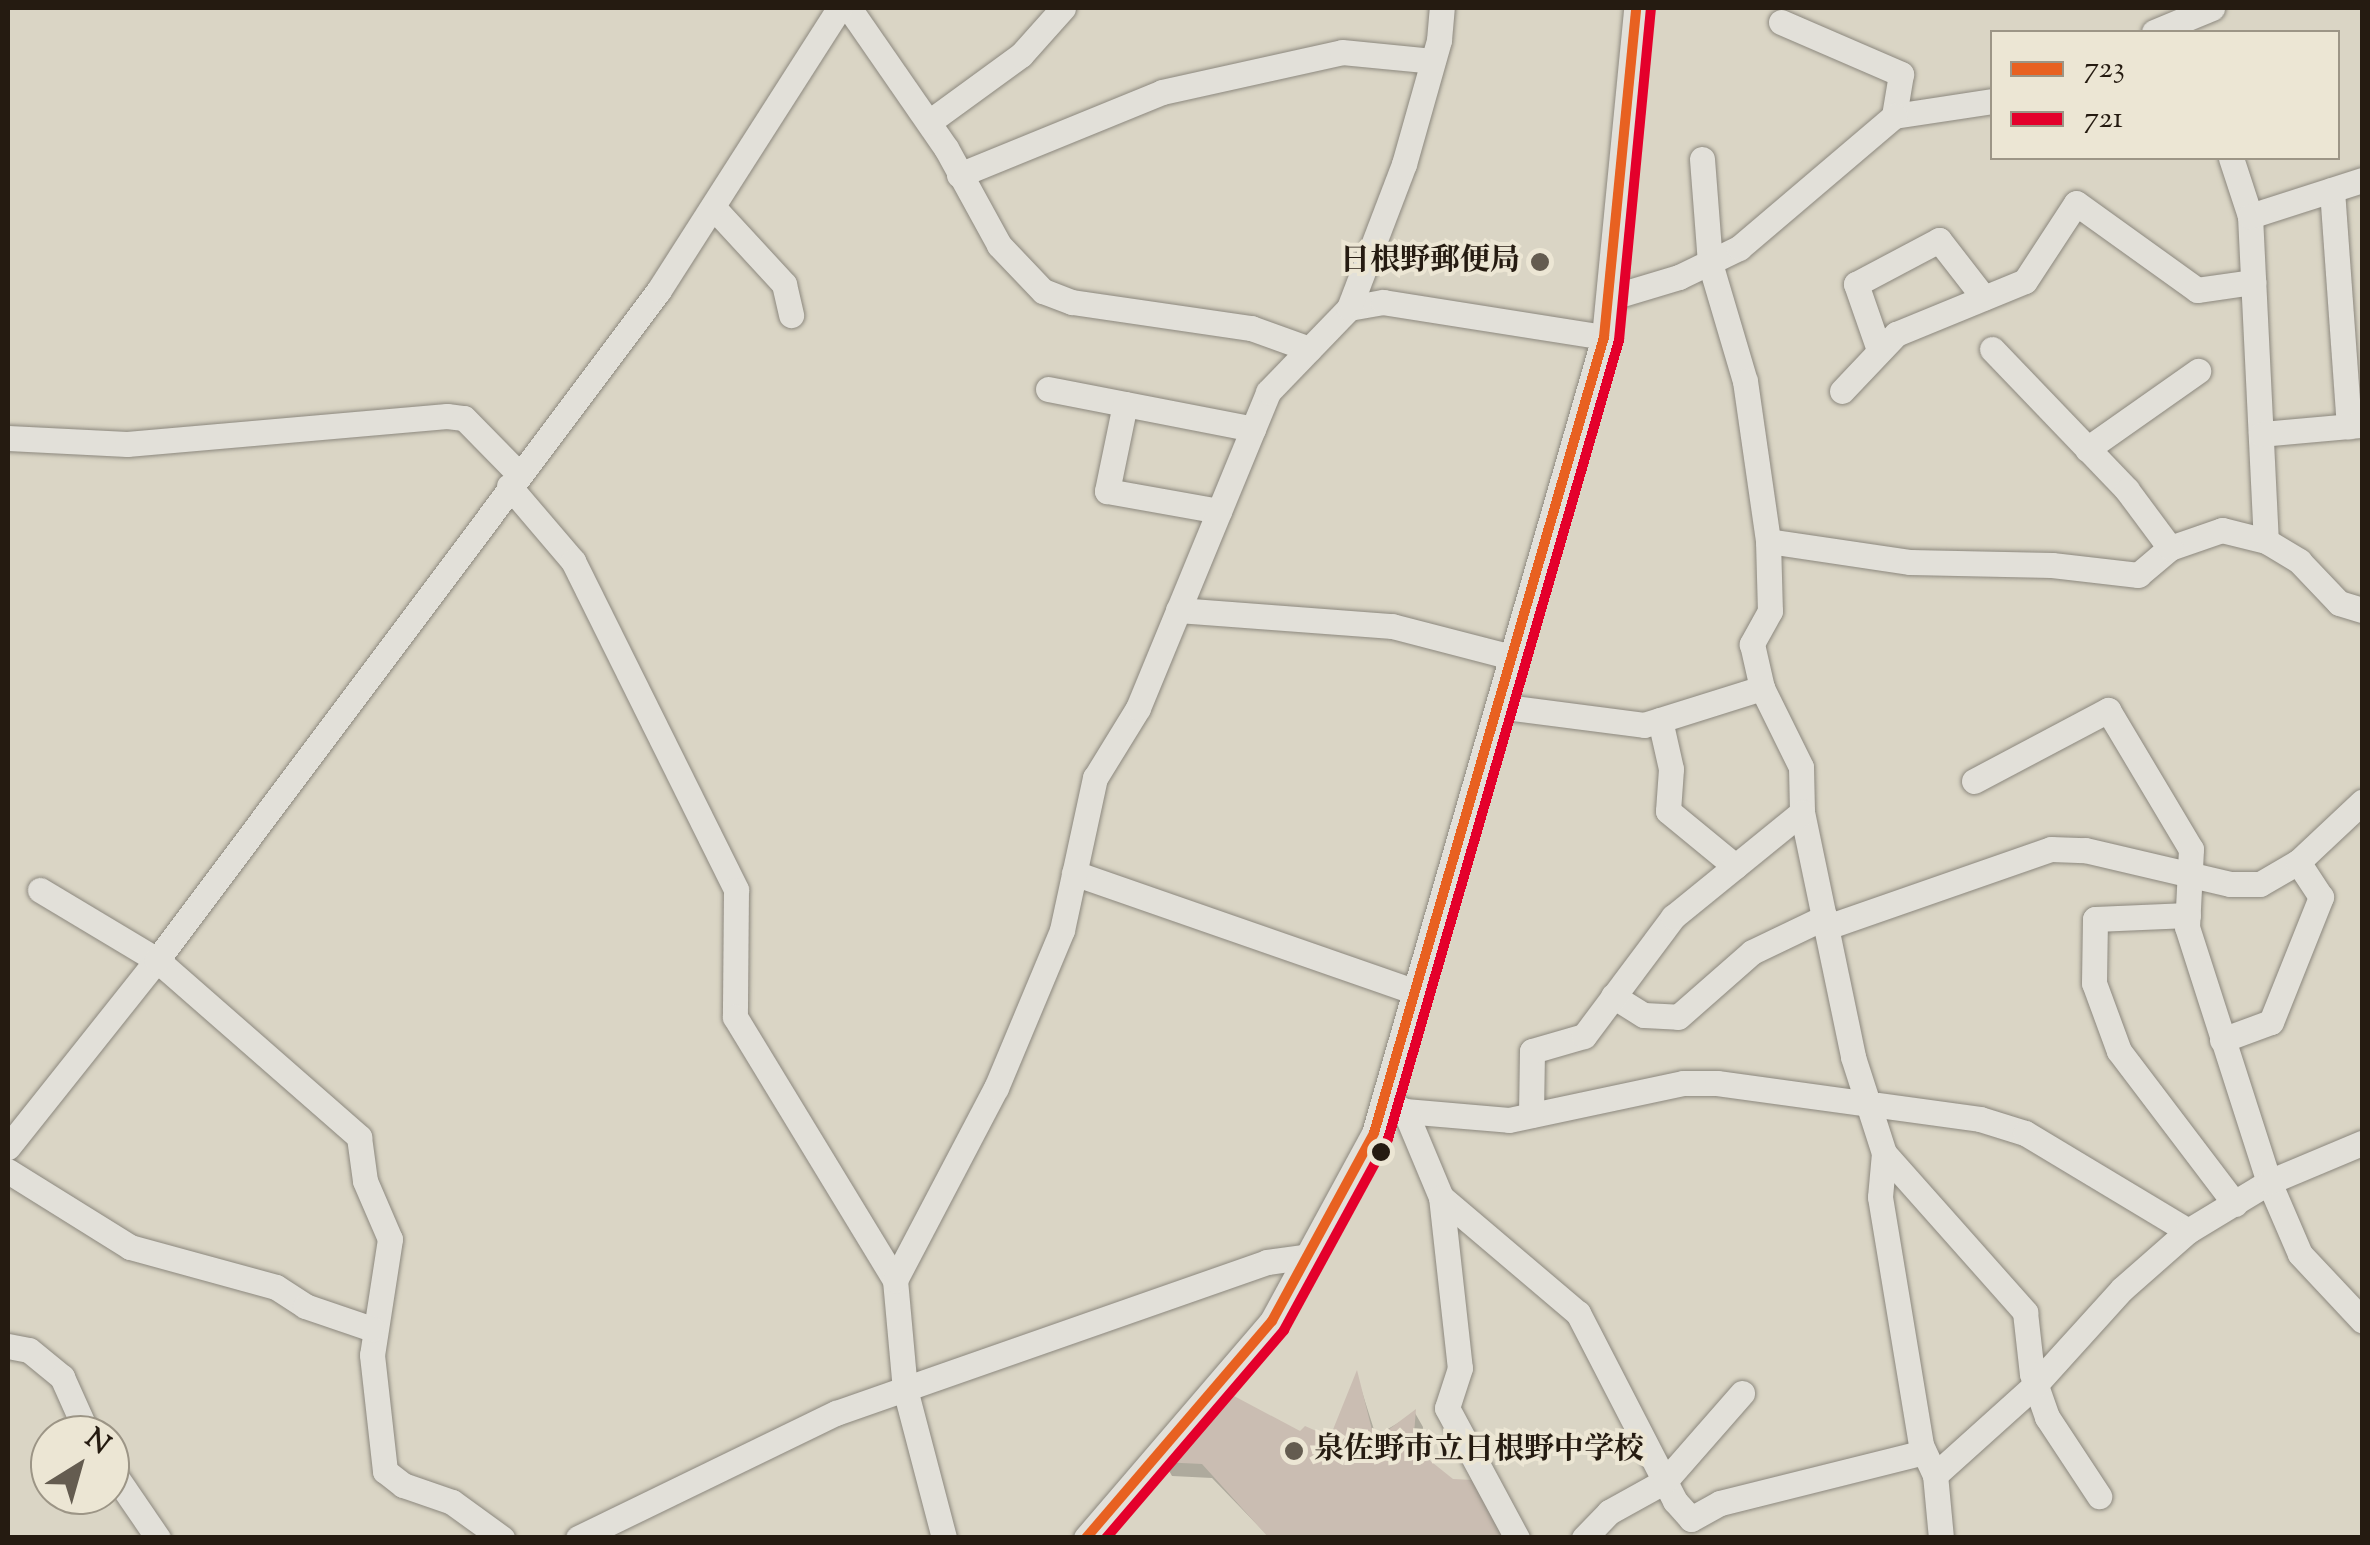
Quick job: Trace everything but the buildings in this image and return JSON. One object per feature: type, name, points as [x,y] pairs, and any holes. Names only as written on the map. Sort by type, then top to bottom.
[{"type":"street","points":[[8,1147],[157,960],[659,290],[839,8]]},
{"type":"street","points":[[849,8],[929,122],[999,244],[1043,291],[1072,302],[1251,328],[1309,350]]},
{"type":"street","points":[[929,122],[1022,55],[1063,8]]},
{"type":"street","points":[[895,1280],[976,1136],[1062,930],[1095,778],[1138,708],[1268,392],[1349,308],[1404,164],[1433,60],[1442,8]]},
{"type":"street","points":[[1086,1538],[1272,1321],[1304,1257],[1395,1106],[1416,992],[1604,338],[1636,8]]},
{"type":"street","points":[[2187,26],[2212,8]]},
{"type":"street","points":[[1782,22],[1901,74],[1894,116]]},
{"type":"street","points":[[959,175],[1162,92],[1342,52],[1433,60]]},
{"type":"street","points":[[1609,298],[1710,263],[1779,218],[1894,116],[1990,102]]},
{"type":"street","points":[[1702,159],[1710,263],[1745,381],[1768,541],[1770,611],[1752,644],[1762,688],[1801,767],[1802,812],[1853,1057],[1884,1153],[1880,1197],[1941,1538]]},
{"type":"street","points":[[2232,160],[2250,216],[2266,541]]},
{"type":"street","points":[[2250,216],[2362,180]]},
{"type":"street","points":[[2261,434],[2356,425],[2332,190]]},
{"type":"street","points":[[1842,391],[1896,334],[2025,280],[2076,203],[2197,290],[2254,282]]},
{"type":"street","points":[[713,207],[784,284],[791,314]]},
{"type":"street","points":[[1880,350],[1856,284],[1939,240],[1984,298]]},
{"type":"street","points":[[1349,308],[1383,302],[1604,338]]},
{"type":"street","points":[[1992,350],[2088,449],[2170,548]]},
{"type":"street","points":[[2088,449],[2198,370]]},
{"type":"street","points":[[1048,389],[1253,428]]},
{"type":"street","points":[[1125,404],[1108,490],[1219,511]]},
{"type":"street","points":[[8,438],[127,444],[447,416],[464,418],[573,561],[718,848],[736,890],[734,1017],[895,1280],[905,1389],[944,1538]]},
{"type":"street","points":[[1768,541],[1910,562],[2138,575],[2170,548],[2222,530],[2266,541],[2299,561],[2339,603],[2362,610]]},
{"type":"street","points":[[1178,610],[1392,626],[1512,657]]},
{"type":"street","points":[[1498,706],[1644,726],[1762,688]]},
{"type":"street","points":[[1974,781],[2108,710],[2191,849],[2188,915],[2222,1040],[2269,1182],[2300,1254],[2362,1320]]},
{"type":"street","points":[[1660,720],[1671,769],[1668,812],[1734,866]]},
{"type":"street","points":[[1613,996],[1644,1015],[1678,1016],[1752,952],[1826,922],[2051,849],[2085,850],[2230,884],[2260,884],[2298,862],[2362,804]]},
{"type":"street","points":[[1532,1115],[1532,1051],[1584,1036],[1673,916],[1802,812]]},
{"type":"street","points":[[2222,1040],[2271,1022],[2321,896],[2298,862]]},
{"type":"street","points":[[1074,873],[1416,992]]},
{"type":"street","points":[[40,890],[157,960],[359,1137],[366,1182],[390,1240],[372,1329],[384,1471],[402,1485],[452,1502],[502,1538]]},
{"type":"street","points":[[2188,915],[2095,919],[2094,983],[2119,1051],[2235,1204]]},
{"type":"street","points":[[1395,1106],[1509,1120],[1683,1083],[1980,1118],[2026,1132],[2188,1231]]},
{"type":"street","points":[[1395,1106],[1441,1198],[1460,1368],[1447,1408],[1517,1538]]},
{"type":"street","points":[[1441,1198],[1578,1313],[1665,1481],[1691,1519],[1720,1502],[1929,1463],[2035,1385],[2122,1289],[2188,1231],[2269,1182],[2357,1149]]},
{"type":"street","points":[[1884,1153],[2025,1312],[2035,1385],[2047,1417],[2100,1496]]},
{"type":"street","points":[[8,1171],[130,1247],[276,1287],[304,1306],[372,1329]]},
{"type":"street","points":[[578,1538],[836,1413],[1267,1262],[1304,1257]]},
{"type":"street","points":[[8,1346],[29,1350],[62,1377],[79,1415]]},
{"type":"street","points":[[1584,1538],[1609,1512],[1665,1481],[1742,1393]]},
{"type":"street","points":[[130,1497],[158,1538]]},
{"type":"transit line","name":"723","points":[[1086,1538],[1272,1321],[1374,1133],[1604,337],[1636,8]]},
{"type":"transit line","name":"721","points":[[1106,1538],[1284,1330],[1388,1139],[1619,340],[1651,9]]},
{"type":"place","name":"日根野郵便局","points":[[1540,262]]},
{"type":"place","name":"泉佐野市立日根野中学校","points":[[1294,1451]]}]
